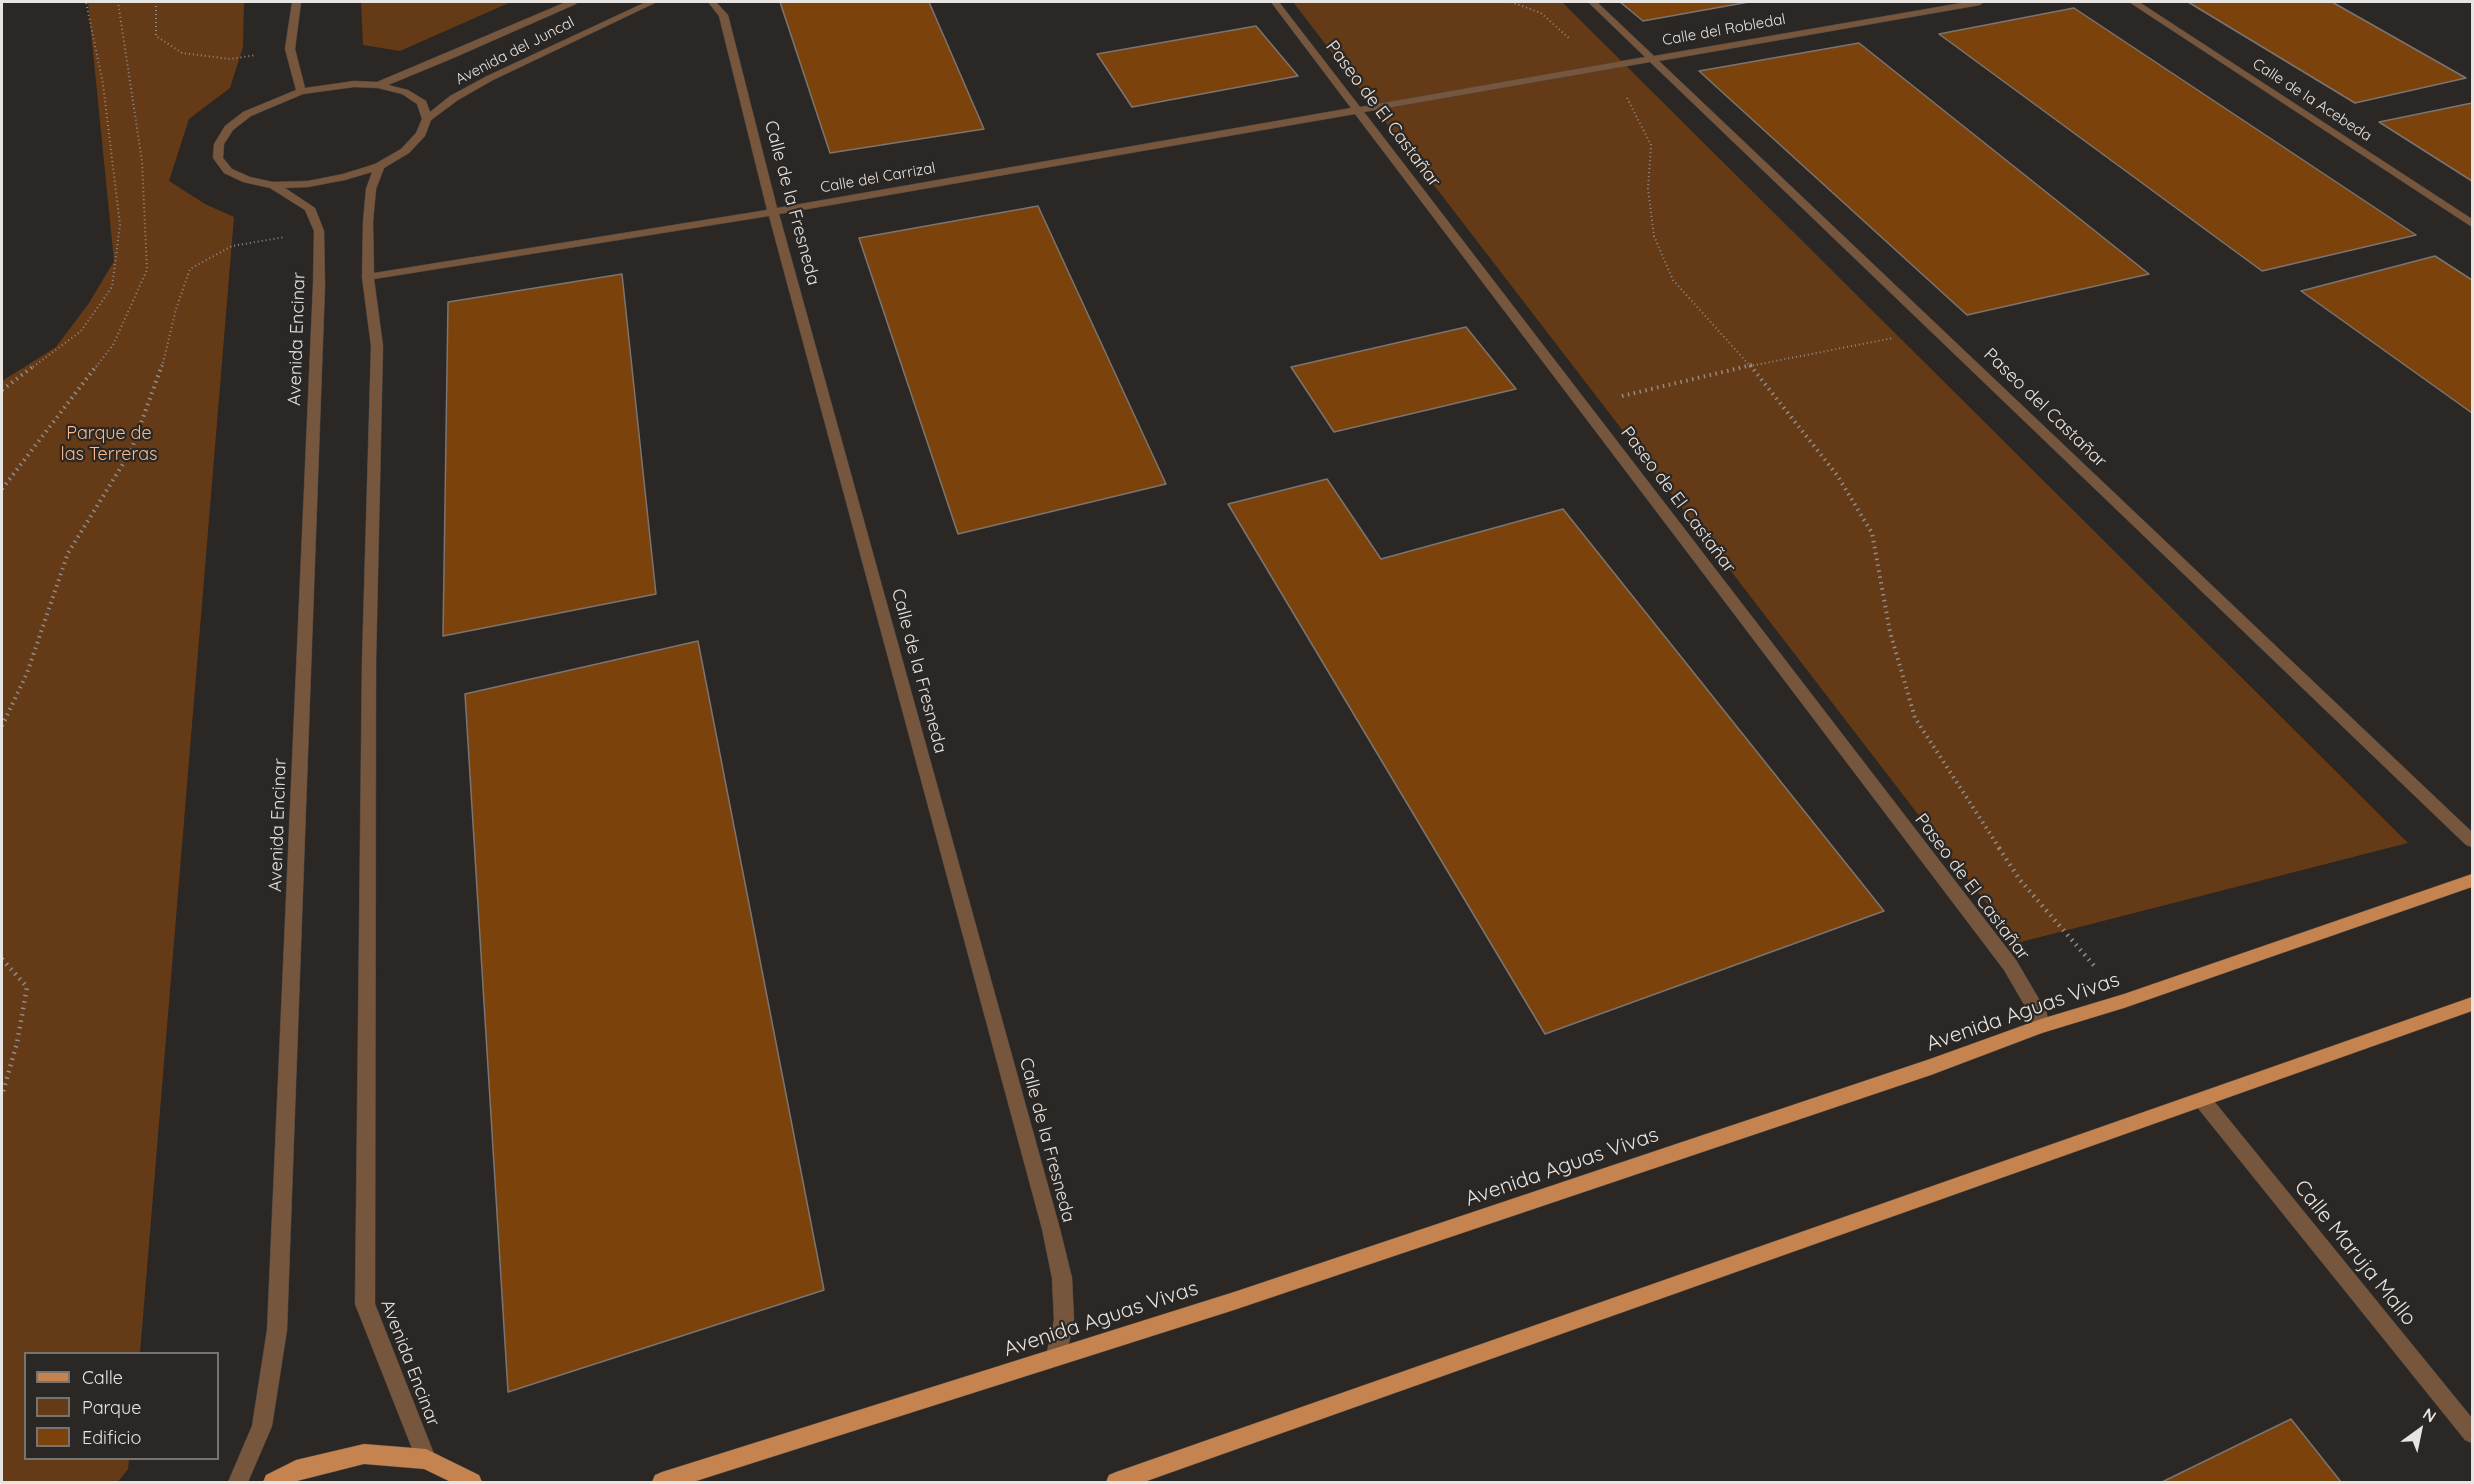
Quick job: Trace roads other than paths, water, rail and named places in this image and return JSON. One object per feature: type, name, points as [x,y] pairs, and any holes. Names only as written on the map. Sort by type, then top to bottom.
[{"type":"main road","name":"Avenida Aguas Vivas","points":[[662,1482],[1234,1301],[1908,1075],[2042,1026],[2124,1001],[2472,881]]},
{"type":"main road","points":[[1116,1482],[2472,1005]]},
{"type":"main road","points":[[273,1482],[296,1470],[364,1454],[426,1459],[472,1482]]},
{"type":"street","points":[[296,2],[290,49],[301,92]]},
{"type":"street","name":"Avenida del Juncal","points":[[378,85],[573,2]]},
{"type":"street","name":"Avenida del Juncal","points":[[427,119],[454,98],[490,78],[651,2]]},
{"type":"street","name":"Calle de la Fresneda","points":[[712,2],[723,15],[773,212],[1052,1229],[1062,1278],[1064,1320],[1056,1356]]},
{"type":"street","name":"Paseo de El Castañar","points":[[1275,2],[2010,965],[2027,991],[2042,1026]]},
{"type":"street","name":"Paseo del Castañar","points":[[1592,2],[2472,841]]},
{"type":"street","name":"Calle del Robledal","points":[[1600,67],[1980,2]]},
{"type":"street","name":"Calle de la Acebeda","points":[[2134,2],[2472,224]]},
{"type":"street","name":"Calle del Carrizal","points":[[368,277],[773,212],[1600,67]]},
{"type":"street","points":[[354,84],[378,85],[405,92],[422,103],[427,119],[421,134],[405,151],[379,166],[345,177],[308,184],[273,184],[247,180],[228,171],[218,158],[219,144],[229,128],[247,114],[273,101],[301,92],[354,84]]},
{"type":"street","name":"Avenida Encinar","points":[[379,166],[371,189],[368,277],[376,346],[369,674],[364,1304],[426,1459]]},
{"type":"street","name":"Avenida Encinar","points":[[238,1482],[261,1426],[277,1330],[319,231],[310,208],[273,184]]},
{"type":"street","name":"Calle Maruja Mallo","points":[[2203,1101],[2472,1433]]},
{"type":"park label","name":"Parque de las Terreras","points":[[109,444]]}]
